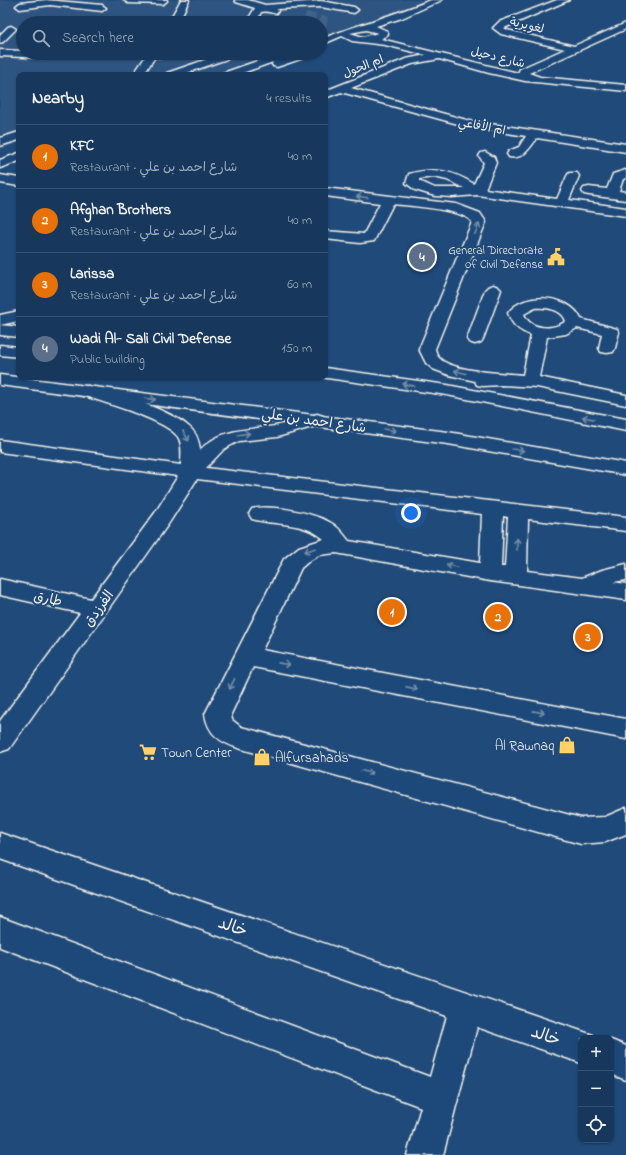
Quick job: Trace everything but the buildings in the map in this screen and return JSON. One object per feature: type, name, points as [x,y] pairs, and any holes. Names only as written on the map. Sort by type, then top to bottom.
[{"type":"street","points":[[128,0],[163,1]]},
{"type":"street","points":[[177,16],[185,0]]},
{"type":"street","points":[[239,0],[262,8],[287,14]]},
{"type":"street","name":"لغويرية","points":[[565,0],[502,24],[498,28],[504,32],[576,49]]},
{"type":"street","points":[[20,6],[50,2],[105,4]]},
{"type":"street","points":[[340,29],[375,24],[441,2]]},
{"type":"street","points":[[328,47],[340,43],[381,36],[382,32],[397,22],[441,2]]},
{"type":"street","points":[[25,14],[72,4]]},
{"type":"street","points":[[96,16],[105,4]]},
{"type":"street","points":[[255,16],[258,10],[262,8],[321,4],[354,10]]},
{"type":"street","points":[[375,12],[389,16]]},
{"type":"street","points":[[328,37],[340,29],[406,13]]},
{"type":"street","points":[[500,65],[522,71],[549,67],[561,54],[576,49],[626,26]]},
{"type":"street","name":"شارع دحيل","points":[[361,27],[374,28],[407,41],[522,71],[626,84]]},
{"type":"street","points":[[0,40],[11,29]]},
{"type":"street","name":"شارع دحيل","points":[[340,29],[347,36],[413,49],[447,58],[626,88]]},
{"type":"street","points":[[410,61],[415,56],[415,51],[413,49]]},
{"type":"street","points":[[0,53],[16,54]]},
{"type":"street","name":"ام الحول","points":[[328,94],[410,61],[424,58],[447,58]]},
{"type":"street","points":[[140,72],[148,60]]},
{"type":"street","points":[[178,72],[204,60]]},
{"type":"street","points":[[235,72],[269,60]]},
{"type":"street","points":[[256,72],[290,60]]},
{"type":"street","points":[[522,71],[549,67],[564,77]]},
{"type":"street","name":"ام الأفاعي","points":[[341,88],[451,120],[487,128],[626,148]]},
{"type":"street","points":[[513,154],[523,150],[533,135]]},
{"type":"street","points":[[0,142],[16,137]]},
{"type":"street","points":[[16,150],[2,160],[0,174],[2,179],[16,181]]},
{"type":"street","points":[[485,156],[490,160],[490,163],[477,191],[523,199],[562,202],[626,212]]},
{"type":"street","points":[[2,160],[16,158]]},
{"type":"street","points":[[612,194],[617,177],[626,174]]},
{"type":"street","points":[[562,202],[573,176]]},
{"type":"street","points":[[589,191],[626,196]]},
{"type":"street","points":[[328,192],[461,210],[475,216],[480,222],[427,349],[432,360],[443,366],[461,372],[498,380],[530,382],[626,400]]},
{"type":"street","points":[[328,235],[367,239],[370,236],[388,200]]},
{"type":"street","points":[[475,338],[493,290]]},
{"type":"street","points":[[549,304],[568,311],[573,316],[574,322],[570,327],[562,331],[540,332],[521,324],[516,318],[516,313],[520,308],[528,305],[549,304]]},
{"type":"street","points":[[486,309],[516,313]]},
{"type":"street","points":[[0,320],[16,317]]},
{"type":"street","points":[[574,322],[611,332],[607,348]]},
{"type":"street","points":[[0,330],[16,332]]},
{"type":"street","points":[[530,382],[540,332]]},
{"type":"street","points":[[0,350],[16,352]]},
{"type":"street","points":[[328,373],[447,390],[626,425]]},
{"type":"street","name":"شارع احمد بن علي","points":[[0,380],[448,438],[626,469]]},
{"type":"street","points":[[447,390],[466,384],[498,380]]},
{"type":"street","points":[[88,392],[165,420],[183,430],[190,441],[191,472]]},
{"type":"street","name":"الفرزدق","points":[[0,741],[162,518],[191,472],[217,445],[234,436],[277,431],[317,420]]},
{"type":"street","points":[[0,446],[191,472],[626,524]]},
{"type":"street","points":[[490,573],[493,507]]},
{"type":"street","points":[[516,577],[518,510]]},
{"type":"street","points":[[259,514],[295,518],[319,525],[337,538],[342,547]]},
{"type":"street","points":[[626,592],[490,573],[342,547],[324,546],[311,549],[296,558],[292,564],[218,714],[218,722],[229,734],[581,831],[607,829],[619,825],[626,820]]},
{"type":"street","points":[[584,587],[596,579],[610,574],[626,572]]},
{"type":"street","name":"طارق","points":[[0,587],[97,609]]},
{"type":"street","points":[[246,656],[626,729]]},
{"type":"street","name":"خالد","points":[[0,846],[578,1046]]},
{"type":"street","points":[[0,932],[441,1098]]},
{"type":"street","points":[[425,1155],[466,1007]]},
{"type":"street","points":[[614,1058],[626,1063]]},
{"type":"shaded area","points":[[0,0],[427,0],[328,35],[328,16],[16,16],[16,60],[257,60],[223,72],[16,72],[16,144],[0,150]]},
{"type":"place","name":"Wadi Al- Sali Civil Defense","points":[[422,257]]},
{"type":"place","name":"General Directorate of Civil Defense","points":[[556,257]]},
{"type":"place","name":"KFC","points":[[392,612]]},
{"type":"place","name":"Afghan Brothers","points":[[498,617]]},
{"type":"place","name":"Larissa","points":[[588,637]]},
{"type":"place","name":"Al Rawnaq","points":[[567,745]]},
{"type":"place","name":"Town Center","points":[[148,752]]},
{"type":"place","name":"Alfursahads","points":[[262,757]]}]
